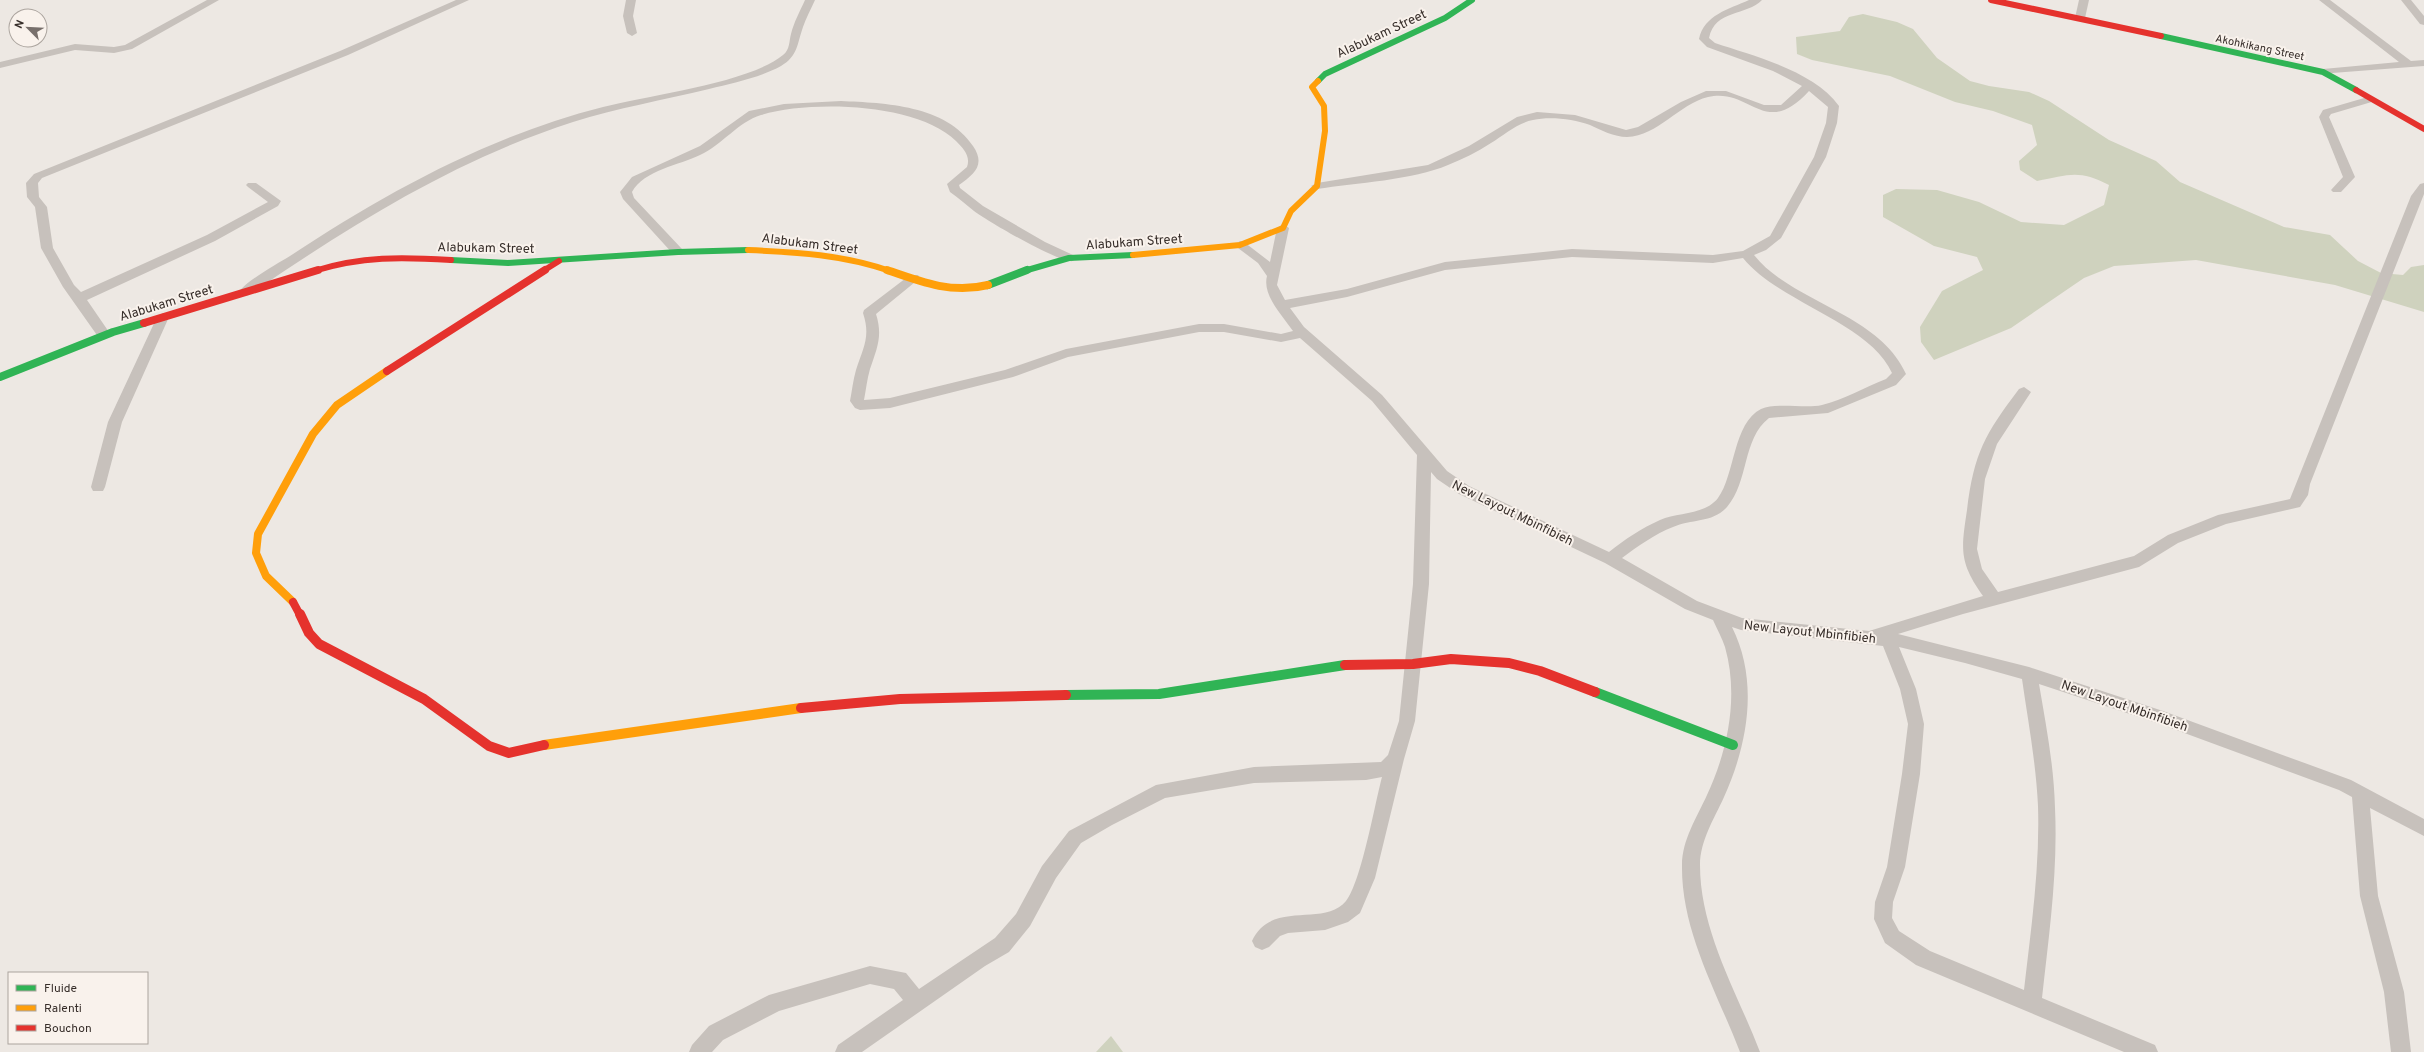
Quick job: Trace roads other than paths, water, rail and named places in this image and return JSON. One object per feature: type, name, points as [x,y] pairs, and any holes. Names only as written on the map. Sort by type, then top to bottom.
[{"type":"street","points":[[0,65],[75,47],[114,50],[128,47],[214,0]]},
{"type":"street","points":[[104,335],[79,298],[69,287],[47,248],[41,208],[33,197],[32,183],[35,178],[56,167],[344,53],[464,0]]},
{"type":"street","points":[[631,0],[628,16],[632,33]]},
{"type":"street","points":[[245,292],[319,241],[401,191],[485,150],[586,115],[728,81],[769,67],[787,58],[792,51],[797,30],[810,0]]},
{"type":"street","name":"Alabukam Street","points":[[1317,186],[1325,131],[1324,106],[1312,87],[1325,74],[1445,18],[1472,0]]},
{"type":"street","points":[[1281,305],[1348,292],[1445,266],[1572,253],[1714,259],[1746,254],[1762,247],[1775,238],[1825,149],[1834,119],[1834,106],[1809,85],[1767,64],[1711,45],[1704,39],[1706,27],[1720,16],[1757,0]]},
{"type":"street","name":"Akohkikang Street","points":[[1991,0],[2080,18],[2232,54],[2323,72],[2424,129]]},
{"type":"street","points":[[2080,18],[2084,0]]},
{"type":"street","points":[[2324,0],[2408,64]]},
{"type":"street","points":[[2406,0],[2424,22]]},
{"type":"street","points":[[2323,72],[2424,63]]},
{"type":"street","points":[[1284,228],[1291,211],[1317,186],[1430,168],[1447,162],[1488,141],[1519,119],[1547,115],[1590,121],[1618,132],[1630,134],[1653,124],[1702,96],[1727,94],[1767,108],[1781,109],[1786,107],[1809,85]]},
{"type":"street","points":[[2337,190],[2349,176],[2324,117],[2327,112],[2371,99]]},
{"type":"street","points":[[678,252],[629,199],[626,192],[628,187],[654,170],[704,150],[753,113],[833,104],[900,108],[941,122],[961,136],[974,154],[975,162],[973,168],[953,184],[954,190],[970,200],[979,209],[1041,245],[1069,258]]},
{"type":"street","points":[[79,298],[211,238],[274,203],[275,201],[252,185]]},
{"type":"street","points":[[1870,637],[1994,599],[2139,561],[2173,539],[2223,519],[2295,503],[2301,495],[2303,484],[2417,196],[2424,186]]},
{"type":"street","name":"Alabukam Street","points":[[0,377],[104,335],[331,266],[365,259],[394,257],[508,263],[559,261],[678,252],[741,250],[825,256],[857,261],[952,289],[983,287],[1040,265],[1069,258],[1142,255],[1240,245],[1284,228]]},
{"type":"street","name":"New Layout Mbinfibieh","points":[[1284,228],[1272,274],[1271,285],[1281,305],[1303,333],[1377,398],[1442,475],[1459,487],[1610,559],[1691,605],[1719,616],[1757,627],[1888,639],[1965,656],[2029,674],[2163,718],[2324,777],[2360,793],[2424,828]]},
{"type":"street","points":[[1240,245],[1262,260],[1272,274]]},
{"type":"street","points":[[1610,559],[1641,536],[1669,522],[1714,512],[1725,501],[1750,432],[1761,415],[1766,413],[1823,410],[1891,382],[1899,374],[1894,361],[1864,335],[1761,271],[1746,254]]},
{"type":"street","points":[[559,261],[384,373],[337,405],[313,434],[258,534],[256,553],[266,576],[288,595],[296,606],[308,635],[319,644],[439,708],[461,728],[492,747],[509,753],[560,741],[833,704],[970,696],[1159,694],[1332,666],[1413,664],[1451,659],[1509,663],[1540,671],[1733,745]]},
{"type":"street","points":[[914,278],[869,313],[873,326],[872,348],[863,370],[857,401],[860,405],[890,402],[919,396],[1008,374],[1066,353],[1199,328],[1224,328],[1281,338],[1303,333]]},
{"type":"street","points":[[98,487],[115,422],[162,317]]},
{"type":"street","points":[[1994,599],[1975,574],[1970,559],[1969,549],[1978,480],[1980,468],[1996,428],[2024,392]]},
{"type":"street","points":[[1262,941],[1273,930],[1288,924],[1325,921],[1341,916],[1352,907],[1366,878],[1395,759],[1407,721],[1420,584],[1424,454]]},
{"type":"street","points":[[1719,616],[1733,646],[1740,697],[1733,745],[1719,789],[1698,831],[1691,864],[1694,900],[1704,937],[1750,1052]]},
{"type":"street","points":[[1888,639],[1908,689],[1916,724],[1911,774],[1896,868],[1884,902],[1883,919],[1892,937],[1923,958],[2148,1052]]},
{"type":"street","points":[[2029,674],[2043,754],[2047,825],[2043,893],[2032,1004]]},
{"type":"street","points":[[845,1052],[1002,945],[1023,920],[1049,872],[1075,837],[1106,819],[1162,791],[1254,775],[1366,772],[1386,769],[1395,759]]},
{"type":"street","points":[[2360,793],[2370,896],[2394,992],[2402,1052]]},
{"type":"street","points":[[699,1052],[716,1033],[776,1002],[870,975],[899,980],[910,992],[914,1004]]}]
